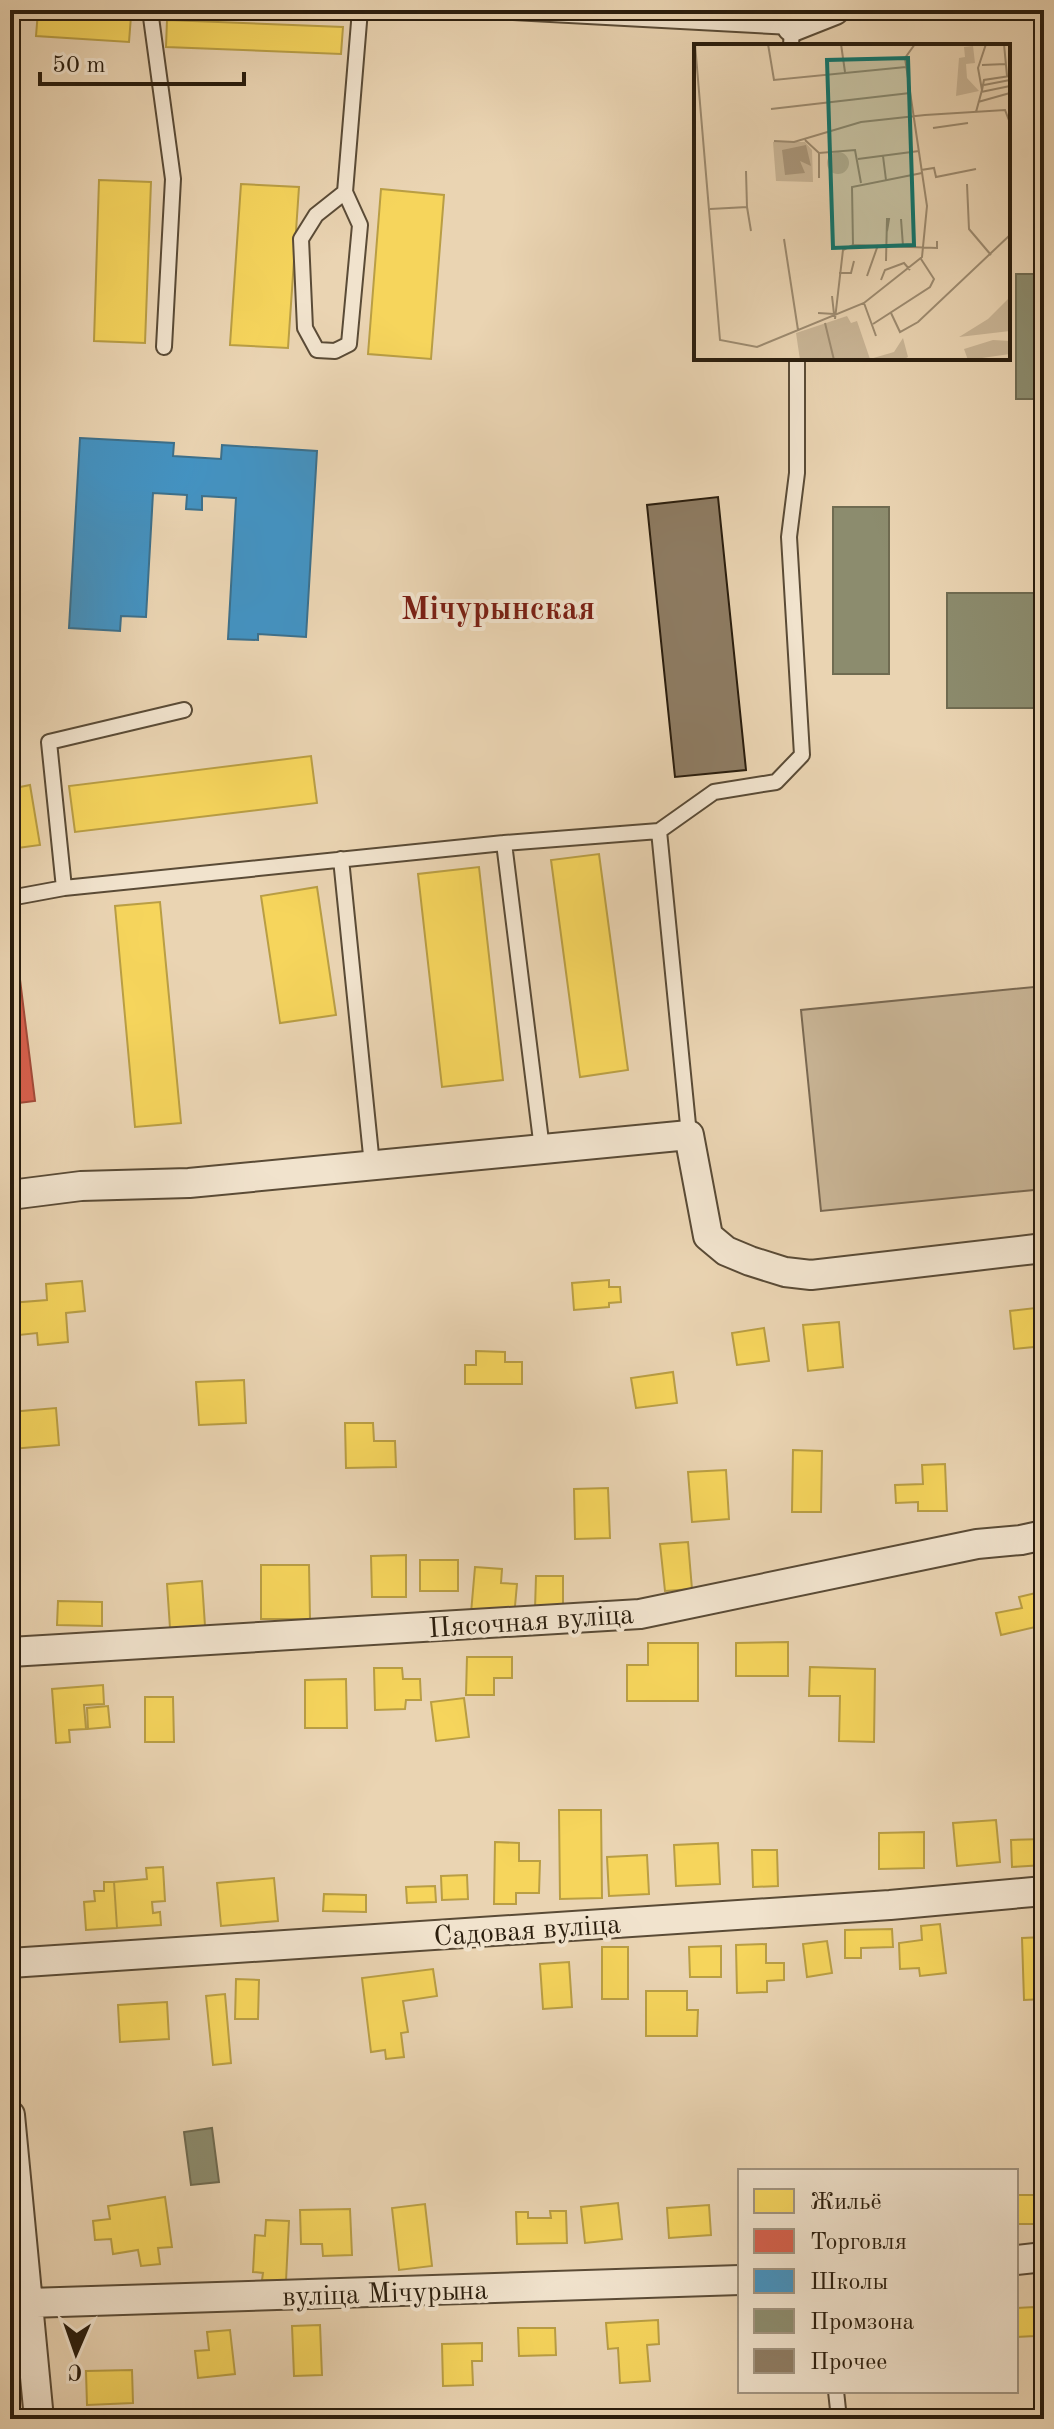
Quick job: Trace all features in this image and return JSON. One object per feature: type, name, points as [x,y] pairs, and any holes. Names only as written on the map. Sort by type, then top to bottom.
[{"type":"street","points":[[791,36],[835,10]]},
{"type":"street","points":[[10,1195],[81,1186],[189,1183],[689,1135],[708,1236],[726,1251],[785,1272],[811,1275],[1044,1248]]},
{"type":"street","name":"Пясочная вуліца","points":[[10,1652],[640,1614],[977,1544],[1044,1535]]},
{"type":"street","name":"Садовая вуліца","points":[[10,1963],[874,1906],[1044,1891]]},
{"type":"street","points":[[10,2115],[39,2419]]},
{"type":"street","points":[[1018,2260],[1044,2257]]},
{"type":"street","name":"вуліца Мічурына","points":[[29,2303],[738,2280]]},
{"type":"lane","points":[[150,10],[173,179],[164,347]]},
{"type":"lane","points":[[345,192],[316,215],[301,239],[305,328],[317,350],[335,351],[349,344],[360,225],[345,192],[360,10]]},
{"type":"lane","points":[[477,10],[791,36]]},
{"type":"lane","points":[[10,898],[64,888],[341,859],[659,831],[714,792],[776,782],[802,755],[789,537],[797,473],[797,360]]},
{"type":"lane","points":[[64,888],[49,742],[184,710]]},
{"type":"lane","points":[[659,831],[689,1135]]},
{"type":"lane","points":[[504,843],[542,1149]]},
{"type":"lane","points":[[341,859],[372,1165]]},
{"type":"lane","points":[[836,2393],[839,2419]]},
{"type":"shaded area","points":[[1044,986],[1044,1189],[821,1211],[801,1010]]},
{"type":"shaded area","points":[[651,2409],[653,2419],[370,2419],[372,2411]]},
{"type":"building: Жильё","points":[[38,11],[131,16],[129,42],[36,36]]},
{"type":"building: Жильё","points":[[167,20],[343,27],[341,54],[166,47]]},
{"type":"building: Жильё","points":[[99,180],[151,182],[145,343],[94,341]]},
{"type":"building: Жильё","points":[[241,184],[299,187],[288,348],[230,345]]},
{"type":"building: Жильё","points":[[381,189],[444,195],[431,359],[368,354]]},
{"type":"building: Жильё","points":[[311,756],[317,803],[75,832],[69,786]]},
{"type":"building: Жильё","points":[[30,785],[40,845],[10,849],[10,789]]},
{"type":"building: Жильё","points":[[599,854],[628,1070],[580,1077],[551,860]]},
{"type":"building: Жильё","points":[[479,867],[503,1080],[442,1087],[418,874]]},
{"type":"building: Жильё","points":[[317,887],[336,1015],[280,1023],[261,896]]},
{"type":"building: Жильё","points":[[160,902],[181,1123],[135,1127],[115,906]]},
{"type":"building: Жильё","points":[[609,1280],[609,1287],[620,1287],[621,1302],[609,1303],[609,1307],[574,1310],[572,1283]]},
{"type":"building: Жильё","points":[[82,1281],[85,1311],[66,1313],[68,1342],[38,1345],[37,1333],[10,1336],[10,1303],[47,1300],[46,1284]]},
{"type":"building: Жильё","points":[[1044,1307],[1044,1346],[1014,1349],[1010,1311]]},
{"type":"building: Жильё","points":[[839,1322],[843,1367],[808,1371],[803,1325]]},
{"type":"building: Жильё","points":[[764,1328],[769,1361],[737,1365],[732,1333]]},
{"type":"building: Жильё","points":[[476,1351],[505,1352],[505,1362],[522,1362],[522,1384],[465,1384],[465,1365],[476,1365]]},
{"type":"building: Жильё","points":[[673,1372],[677,1403],[636,1408],[631,1378]]},
{"type":"building: Жильё","points":[[244,1380],[246,1423],[199,1425],[196,1382]]},
{"type":"building: Жильё","points":[[56,1408],[59,1445],[11,1449],[10,1412]]},
{"type":"building: Жильё","points":[[345,1423],[373,1423],[374,1441],[395,1441],[396,1467],[346,1468]]},
{"type":"building: Жильё","points":[[793,1450],[822,1451],[821,1512],[792,1512]]},
{"type":"building: Жильё","points":[[945,1464],[947,1511],[918,1511],[918,1502],[896,1503],[895,1485],[923,1484],[922,1465]]},
{"type":"building: Жильё","points":[[726,1470],[729,1519],[692,1522],[688,1472]]},
{"type":"building: Жильё","points":[[608,1488],[610,1538],[575,1539],[574,1489]]},
{"type":"building: Жильё","points":[[688,1542],[692,1589],[665,1591],[660,1544]]},
{"type":"building: Жильё","points":[[406,1555],[406,1597],[372,1597],[371,1556]]},
{"type":"building: Жильё","points":[[420,1560],[458,1560],[458,1591],[420,1591]]},
{"type":"building: Жильё","points":[[261,1565],[309,1565],[310,1619],[261,1619]]},
{"type":"building: Жильё","points":[[475,1567],[502,1569],[501,1583],[517,1584],[514,1617],[471,1613]]},
{"type":"building: Жильё","points":[[536,1576],[563,1576],[563,1610],[535,1609]]},
{"type":"building: Жильё","points":[[202,1581],[205,1626],[170,1628],[167,1584]]},
{"type":"building: Жильё","points":[[1044,1591],[1044,1625],[1001,1635],[996,1613],[1022,1608],[1019,1597]]},
{"type":"building: Жильё","points":[[58,1601],[102,1602],[102,1626],[57,1625]]},
{"type":"building: Жильё","points":[[788,1642],[788,1676],[736,1676],[736,1643]]},
{"type":"building: Жильё","points":[[648,1643],[698,1643],[698,1701],[627,1701],[627,1665],[648,1665]]},
{"type":"building: Жильё","points":[[467,1657],[512,1657],[512,1678],[494,1678],[494,1695],[466,1695]]},
{"type":"building: Жильё","points":[[810,1667],[875,1669],[874,1742],[839,1741],[840,1696],[809,1696]]},
{"type":"building: Жильё","points":[[374,1668],[402,1668],[403,1679],[420,1679],[421,1700],[406,1700],[405,1709],[375,1710]]},
{"type":"building: Жильё","points":[[346,1679],[347,1728],[305,1728],[305,1680]]},
{"type":"building: Жильё","points":[[103,1685],[104,1704],[84,1705],[86,1729],[69,1730],[70,1742],[56,1743],[52,1689]]},
{"type":"building: Жильё","points":[[145,1697],[173,1697],[174,1742],[145,1742]]},
{"type":"building: Жильё","points":[[464,1698],[469,1737],[436,1741],[431,1702]]},
{"type":"building: Жильё","points":[[108,1706],[110,1727],[88,1729],[87,1708]]},
{"type":"building: Жильё","points":[[559,1810],[601,1810],[602,1898],[560,1899]]},
{"type":"building: Жильё","points":[[996,1820],[1000,1862],[957,1866],[953,1823]]},
{"type":"building: Жильё","points":[[924,1832],[924,1868],[879,1869],[879,1833]]},
{"type":"building: Жильё","points":[[1044,1839],[1044,1865],[1012,1867],[1011,1840]]},
{"type":"building: Жильё","points":[[495,1842],[519,1843],[519,1861],[540,1861],[539,1893],[516,1893],[516,1904],[494,1904]]},
{"type":"building: Жильё","points":[[718,1843],[720,1884],[676,1886],[674,1845]]},
{"type":"building: Жильё","points":[[752,1850],[777,1850],[778,1886],[753,1887]]},
{"type":"building: Жильё","points":[[647,1855],[649,1894],[609,1896],[607,1857]]},
{"type":"building: Жильё","points":[[163,1867],[165,1901],[152,1902],[153,1913],[160,1912],[161,1925],[117,1928],[114,1882],[147,1879],[146,1868]]},
{"type":"building: Жильё","points":[[467,1875],[468,1899],[442,1900],[441,1876]]},
{"type":"building: Жильё","points":[[274,1878],[278,1921],[221,1926],[217,1883]]},
{"type":"building: Жильё","points":[[104,1882],[114,1882],[117,1928],[86,1930],[84,1902],[95,1901],[94,1891],[104,1891]]},
{"type":"building: Жильё","points":[[435,1886],[436,1902],[407,1903],[406,1887]]},
{"type":"building: Жильё","points":[[324,1894],[366,1895],[366,1912],[323,1911]]},
{"type":"building: Жильё","points":[[940,1924],[946,1973],[920,1976],[919,1968],[900,1969],[899,1943],[922,1940],[921,1926]]},
{"type":"building: Жильё","points":[[892,1929],[893,1947],[861,1948],[861,1958],[845,1958],[845,1930]]},
{"type":"building: Жильё","points":[[1044,1937],[1044,1999],[1024,2000],[1022,1938]]},
{"type":"building: Жильё","points":[[827,1941],[832,1973],[807,1977],[803,1944]]},
{"type":"building: Жильё","points":[[766,1944],[766,1963],[784,1963],[784,1980],[767,1981],[767,1992],[737,1993],[736,1945]]},
{"type":"building: Жильё","points":[[721,1946],[721,1977],[690,1977],[689,1947]]},
{"type":"building: Жильё","points":[[602,1947],[628,1947],[628,1999],[602,1999]]},
{"type":"building: Жильё","points":[[569,1962],[572,2007],[543,2009],[540,1964]]},
{"type":"building: Жильё","points":[[433,1969],[437,1996],[403,2001],[408,2032],[401,2033],[404,2057],[386,2059],[385,2050],[371,2052],[362,1978]]},
{"type":"building: Жильё","points":[[236,1979],[259,1980],[258,2019],[235,2019]]},
{"type":"building: Жильё","points":[[646,1991],[687,1991],[687,2010],[698,2010],[697,2036],[646,2036]]},
{"type":"building: Жильё","points":[[225,1994],[231,2063],[213,2065],[206,1996]]},
{"type":"building: Жильё","points":[[167,2002],[169,2039],[120,2042],[118,2005]]},
{"type":"building: Жильё","points":[[1018,2195],[1036,2195],[1036,2224],[1018,2224]]},
{"type":"building: Жильё","points":[[165,2197],[172,2247],[158,2248],[160,2264],[141,2266],[138,2250],[113,2254],[111,2239],[95,2240],[93,2221],[110,2219],[108,2206]]},
{"type":"building: Жильё","points":[[618,2203],[622,2239],[585,2243],[581,2207]]},
{"type":"building: Жильё","points":[[425,2204],[432,2266],[399,2270],[392,2208]]},
{"type":"building: Жильё","points":[[709,2205],[711,2235],[669,2238],[667,2208]]},
{"type":"building: Жильё","points":[[350,2209],[352,2255],[323,2256],[322,2244],[301,2244],[300,2210]]},
{"type":"building: Жильё","points":[[550,2211],[566,2211],[567,2243],[517,2244],[516,2212],[528,2212],[528,2218],[551,2218]]},
{"type":"building: Жильё","points":[[266,2220],[289,2221],[286,2281],[262,2280],[263,2273],[253,2272],[255,2235],[265,2236]]},
{"type":"building: Жильё","points":[[1034,2307],[1035,2336],[1018,2337],[1018,2308]]},
{"type":"building: Жильё","points":[[658,2320],[659,2344],[647,2345],[650,2381],[620,2383],[618,2348],[608,2349],[606,2323]]},
{"type":"building: Жильё","points":[[320,2325],[322,2375],[294,2376],[292,2326]]},
{"type":"building: Жильё","points":[[518,2328],[555,2328],[556,2355],[519,2356]]},
{"type":"building: Жильё","points":[[230,2330],[235,2374],[198,2378],[195,2351],[209,2350],[207,2332]]},
{"type":"building: Жильё","points":[[482,2343],[482,2361],[472,2361],[473,2385],[443,2386],[442,2344]]},
{"type":"building: Жильё","points":[[132,2370],[133,2403],[87,2405],[86,2371]]},
{"type":"building: Торговля","points":[[10,923],[13,923],[35,1101],[10,1104]]},
{"type":"building: Школы","points":[[80,438],[174,443],[173,456],[221,459],[222,445],[317,451],[306,637],[258,634],[258,640],[228,639],[236,498],[202,496],[202,510],[186,509],[187,495],[153,493],[146,617],[121,616],[120,631],[69,628]]},
{"type":"building: Промзона","points":[[1016,274],[1044,274],[1044,399],[1016,399]]},
{"type":"building: Промзона","points":[[833,507],[889,507],[889,674],[833,674]]},
{"type":"building: Промзона","points":[[947,593],[1044,593],[1044,708],[947,708]]},
{"type":"building: Промзона","points":[[1041,728],[1044,728],[1044,841],[1041,841]]},
{"type":"building: Промзона","points":[[212,2128],[219,2182],[191,2185],[184,2132]]},
{"type":"building: Прочее","points":[[718,497],[746,770],[675,777],[647,505]]},
{"type":"district","name":"Мічурынская","points":[[498,608]]}]
